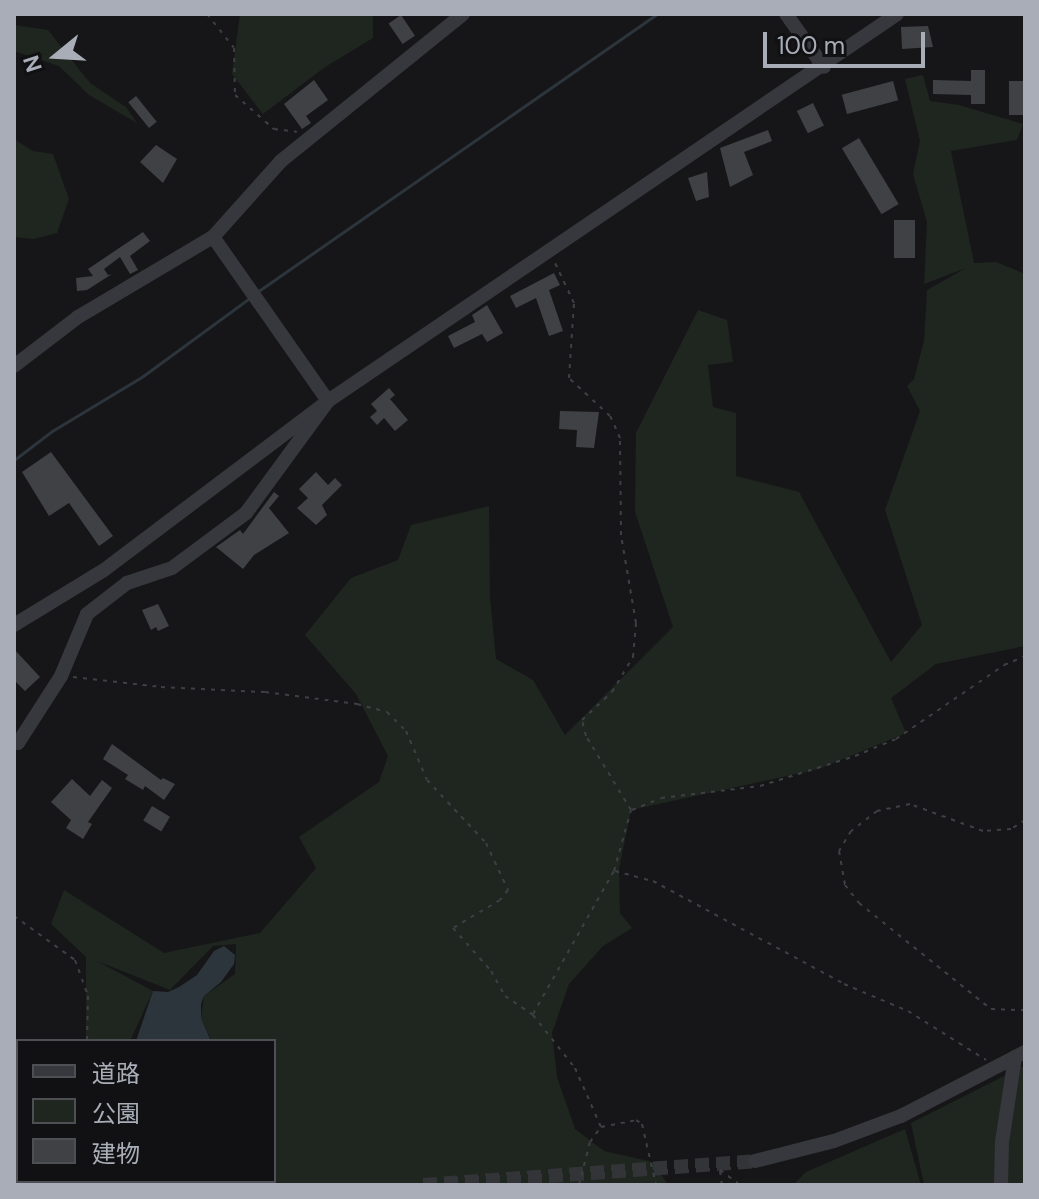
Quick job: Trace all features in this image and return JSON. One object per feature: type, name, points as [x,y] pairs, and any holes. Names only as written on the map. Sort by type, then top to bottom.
[{"type":"street","points":[[14,366],[78,317],[213,237],[281,161],[463,14]]},
{"type":"street","points":[[786,14],[824,67]]},
{"type":"street","points":[[14,625],[104,570],[328,401],[824,67],[897,14]]},
{"type":"street","points":[[213,237],[328,401]]},
{"type":"street","points":[[14,742],[18,743],[61,676],[87,614],[127,583],[172,568],[246,513],[328,401]]},
{"type":"street","points":[[755,1161],[834,1141],[901,1116],[1020,1054]]},
{"type":"street","points":[[1001,1185],[1002,1142],[1020,1054]]},
{"type":"path","points":[[207,14],[234,48],[235,95],[242,103],[274,129],[315,134]]},
{"type":"path","points":[[533,1015],[614,871],[631,810],[586,736],[582,720],[612,692],[633,657],[636,623],[621,535],[620,438],[610,416],[569,378],[574,303],[549,252]]},
{"type":"path","points":[[631,810],[661,798],[760,786],[855,756],[896,739],[1004,665],[1025,656]]},
{"type":"path","points":[[61,676],[161,687],[265,692],[357,704],[387,712],[406,731],[427,780],[486,843],[508,890],[500,900],[453,928],[491,971],[505,996],[533,1015],[575,1068],[601,1127]]},
{"type":"path","points":[[1025,820],[1011,829],[983,831],[910,804],[877,811],[851,831],[839,851],[845,885],[859,903],[991,1009],[1025,1010]]},
{"type":"path","points":[[614,871],[653,881],[844,984],[908,1011],[978,1052],[994,1068]]},
{"type":"path","points":[[14,916],[75,960],[88,996],[87,1039]]},
{"type":"path","points":[[579,1185],[590,1142],[601,1127],[636,1120],[642,1124],[649,1150],[651,1177],[656,1185]]},
{"type":"path","points":[[722,1185],[720,1170],[740,1185]]},
{"type":"green space","points":[[240,14],[373,14],[373,38],[325,67],[263,114],[232,74]]},
{"type":"green space","points":[[14,25],[48,30],[90,83],[126,107],[137,123],[89,95],[59,66],[14,51]]},
{"type":"green space","points":[[923,75],[930,101],[959,105],[1023,124],[1017,140],[951,151],[974,263],[996,262],[1025,274],[1025,646],[936,664],[891,698],[906,733],[819,769],[631,810],[619,869],[620,913],[632,928],[603,946],[569,984],[552,1033],[557,1077],[575,1129],[604,1151],[653,1162],[668,1185],[61,1185],[276,1183],[276,1039],[211,1039],[201,1018],[204,996],[235,974],[236,944],[213,946],[170,990],[97,961],[153,991],[131,1039],[86,1039],[86,957],[51,924],[64,890],[164,953],[260,933],[316,868],[299,837],[379,782],[388,756],[356,694],[305,635],[351,578],[398,560],[411,525],[489,506],[490,597],[496,659],[533,680],[565,735],[673,627],[635,512],[636,433],[698,310],[727,320],[733,362],[708,365],[713,407],[736,413],[736,476],[799,492],[891,662],[922,625],[885,510],[920,411],[907,386],[914,379],[924,341],[927,290],[966,268],[924,284],[927,222],[913,174],[920,141],[905,79]]},
{"type":"green space","points":[[14,139],[33,151],[53,154],[69,199],[57,233],[34,239],[14,237]]},
{"type":"green space","points":[[1024,1066],[1025,1185],[924,1185],[911,1123]]},
{"type":"green space","points":[[905,1129],[921,1185],[793,1185],[806,1172]]},
{"type":"shaded area","points":[[224,946],[235,955],[234,964],[221,982],[204,996],[201,1004],[201,1018],[210,1039],[137,1039],[153,991],[168,992],[179,987],[197,975],[214,951]]},
{"type":"building","points":[[401,15],[415,36],[403,44],[389,23]]},
{"type":"building","points":[[928,26],[933,47],[902,49],[901,27]]},
{"type":"building","points":[[971,70],[985,70],[985,104],[971,104],[971,95],[933,94],[933,80],[971,81]]},
{"type":"building","points":[[314,80],[328,100],[306,116],[311,123],[302,129],[284,104]]},
{"type":"building","points":[[893,81],[898,100],[847,114],[842,95]]},
{"type":"building","points":[[1009,81],[1024,81],[1024,115],[1009,115]]},
{"type":"building","points":[[136,96],[157,122],[149,128],[128,102]]},
{"type":"building","points":[[813,103],[824,125],[808,133],[797,111]]},
{"type":"building","points":[[768,130],[772,141],[744,152],[753,175],[730,187],[720,148]]},
{"type":"building","points":[[859,138],[899,204],[882,214],[842,148]]},
{"type":"building","points":[[156,145],[177,159],[163,183],[140,162]]},
{"type":"building","points":[[707,172],[709,197],[696,201],[688,178]]},
{"type":"building","points":[[894,220],[915,220],[915,258],[894,258]]},
{"type":"building","points":[[143,232],[150,241],[130,256],[138,270],[130,274],[120,257],[104,269],[108,275],[112,274],[87,290],[77,291],[76,278],[93,276],[88,269]]},
{"type":"building","points":[[554,273],[560,285],[549,290],[563,331],[549,336],[536,298],[516,308],[510,296]]},
{"type":"building","points":[[487,305],[503,333],[487,342],[482,334],[454,348],[448,336],[475,322],[472,315]]},
{"type":"building","points":[[389,388],[395,395],[390,399],[408,420],[395,431],[384,418],[377,425],[370,417],[377,411],[371,404]]},
{"type":"building","points":[[560,411],[599,412],[594,448],[576,447],[577,430],[559,429]]},
{"type":"building","points":[[51,452],[113,536],[99,546],[69,503],[49,516],[22,472]]},
{"type":"building","points":[[316,472],[328,485],[335,478],[342,485],[322,505],[327,515],[316,525],[297,508],[308,498],[299,489]]},
{"type":"building","points":[[274,492],[279,496],[269,508],[289,533],[254,555],[243,569],[216,547],[240,530],[243,534]]},
{"type":"building","points":[[158,604],[169,626],[158,631],[156,627],[151,630],[142,610]]},
{"type":"building","points":[[14,649],[40,677],[25,691],[14,680]]},
{"type":"building","points":[[112,744],[161,780],[163,778],[175,784],[164,800],[145,786],[143,790],[125,779],[128,775],[103,759]]},
{"type":"building","points":[[72,779],[90,796],[102,780],[112,788],[88,822],[92,824],[83,839],[66,828],[71,820],[51,802]]},
{"type":"building","points":[[152,806],[170,817],[161,831],[143,821]]},
{"type":"waterway","points":[[257,292],[657,14]]},
{"type":"waterway","points":[[14,460],[52,431],[143,376],[251,297]]},
{"type":"tunnel","points":[[423,1185],[755,1161]]}]
